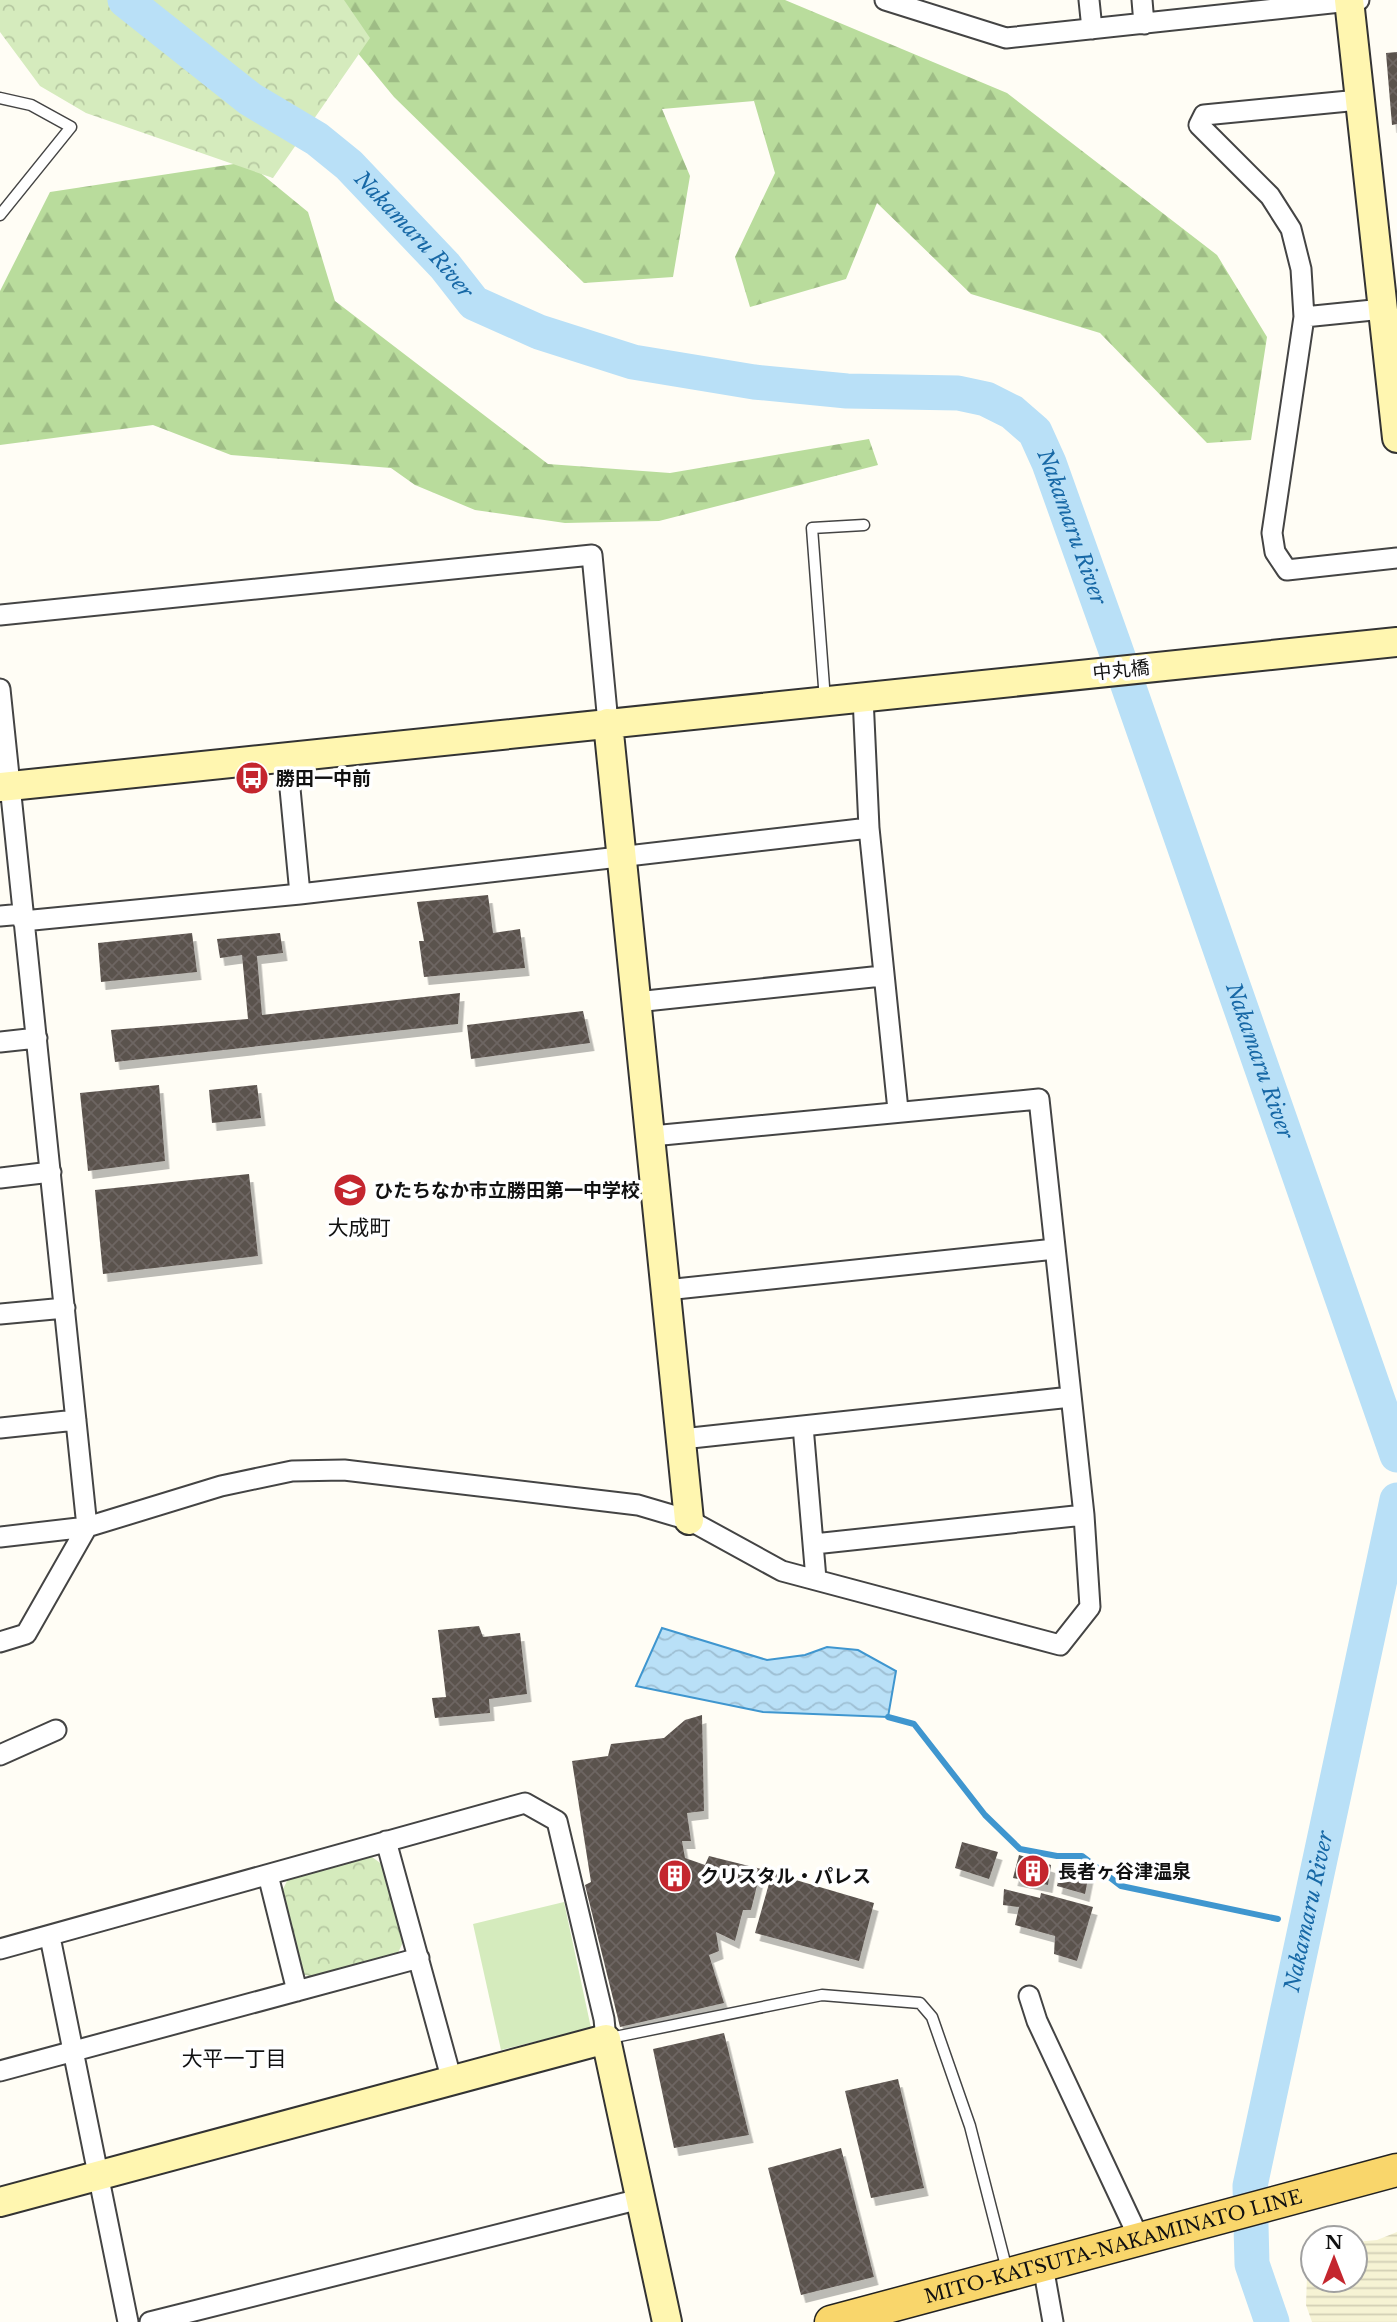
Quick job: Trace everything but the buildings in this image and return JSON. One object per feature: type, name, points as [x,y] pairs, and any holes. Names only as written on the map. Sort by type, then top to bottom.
[{"type":"main road","name":"MITO-KATSUTA-NAKAMINATO LINE","points":[[831,2322],[1139,2238],[1276,2205],[1397,2170]]},
{"type":"street","points":[[885,0],[1006,38],[1144,24],[1281,4],[1353,0],[1359,100],[1397,438]]},
{"type":"street","points":[[1089,0],[1092,29]]},
{"type":"street","points":[[1142,0],[1144,24]]},
{"type":"street","points":[[1359,100],[1204,115],[1199,125],[1270,196],[1291,229],[1301,269],[1304,317],[1272,533],[1275,552],[1287,570],[1397,558]]},
{"type":"street","points":[[1304,317],[1382,309]]},
{"type":"street","points":[[0,615],[592,555],[636,1002],[652,1136],[688,1520]]},
{"type":"street","name":"中丸橋","points":[[5,786],[1397,642]]},
{"type":"street","points":[[0,689],[5,786],[37,1038],[87,1527],[26,1634],[0,1642]]},
{"type":"street","points":[[863,697],[869,828],[882,976],[898,1110]]},
{"type":"street","points":[[287,757],[300,894]]},
{"type":"street","points":[[0,916],[23,918],[300,894],[869,828]]},
{"type":"street","points":[[636,1002],[882,976]]},
{"type":"street","points":[[0,1042],[37,1038]]},
{"type":"street","points":[[0,1537],[87,1527],[220,1486],[292,1471],[344,1471],[596,1498],[638,1505],[688,1520],[782,1571],[1060,1645],[1090,1607],[1084,1515],[1039,1099],[898,1110],[652,1136]]},
{"type":"street","points":[[0,1178],[51,1172]]},
{"type":"street","points":[[666,1290],[1055,1249]]},
{"type":"street","points":[[0,1314],[65,1308]]},
{"type":"street","points":[[682,1439],[1071,1397]]},
{"type":"street","points":[[0,1428],[76,1420]]},
{"type":"street","points":[[803,1426],[816,1579]]},
{"type":"street","points":[[814,1544],[1084,1515]]},
{"type":"street","points":[[0,1755],[56,1730]]},
{"type":"street","points":[[0,1949],[525,1803],[556,1821],[604,2019],[606,2039],[667,2322]]},
{"type":"street","points":[[386,1842],[452,2081]]},
{"type":"street","points":[[268,1875],[297,1991]]},
{"type":"street","points":[[50,1937],[128,2322]]},
{"type":"street","points":[[0,2071],[419,1958]]},
{"type":"street","points":[[1029,1996],[1037,2021],[1139,2238]]},
{"type":"street","points":[[0,2202],[606,2039]]},
{"type":"street","points":[[150,2322],[640,2199]]},
{"type":"street","points":[[1042,2266],[1053,2322]]},
{"type":"lane","points":[[0,98],[31,105],[71,127],[0,215]]},
{"type":"lane","points":[[825,701],[811,528],[864,525]]},
{"type":"lane","points":[[606,2039],[822,1994],[920,2003],[932,2017],[970,2126],[1008,2274]]},
{"type":"shaded area","points":[[1397,2232],[1397,2322],[1312,2322],[1306,2305],[1306,2294],[1369,2294],[1369,2241]]},
{"type":"green space","points":[[0,0],[344,0],[370,38],[273,178],[86,113],[40,86],[0,32]]},
{"type":"green space","points":[[314,0],[785,0],[1007,93],[1217,255],[1267,337],[1251,440],[1207,443],[1100,333],[971,294],[877,203],[846,279],[750,307],[735,257],[775,173],[754,101],[662,109],[690,176],[673,277],[584,283],[394,97]]},
{"type":"green space","points":[[247,162],[308,212],[335,301],[548,464],[670,473],[869,439],[878,465],[659,521],[565,523],[475,510],[415,485],[391,468],[231,455],[153,425],[0,445],[0,291],[50,192]]},
{"type":"green space","points":[[372,1857],[383,1865],[404,1940],[397,1955],[314,1977],[301,1974],[281,1893],[288,1879]]},
{"type":"green space","points":[[564,1902],[591,2028],[501,2050],[473,1924]]},
{"type":"water","points":[[662,1628],[767,1660],[805,1655],[827,1647],[858,1650],[896,1671],[888,1717],[763,1712],[636,1686]]},
{"type":"waterway","name":"Nakamaru River","points":[[125,0],[250,99],[317,139],[349,165],[445,266],[474,303],[539,332],[633,362],[754,382],[847,391],[958,393],[986,399],[1012,412],[1035,432],[1049,463],[1114,645],[1397,1455]]},
{"type":"waterway","name":"Nakamaru River","points":[[1272,2322],[1252,2264],[1250,2186],[1397,1500]]},
{"type":"waterway","points":[[888,1717],[914,1724],[985,1815],[1020,1849],[1057,1856],[1082,1856],[1121,1886],[1278,1919]]},
{"type":"place","name":"勝田一中前","points":[[252,778]]},
{"type":"place","name":"ひたちなか市立勝田第一中学校","points":[[350,1190]]},
{"type":"place","name":"長者ヶ谷津温泉","points":[[1033,1871]]},
{"type":"place","name":"クリスタル・パレス","points":[[675,1876]]},
{"type":"district","name":"大成町","points":[[359,1228]]},
{"type":"district","name":"大平一丁目","points":[[234,2059]]}]
